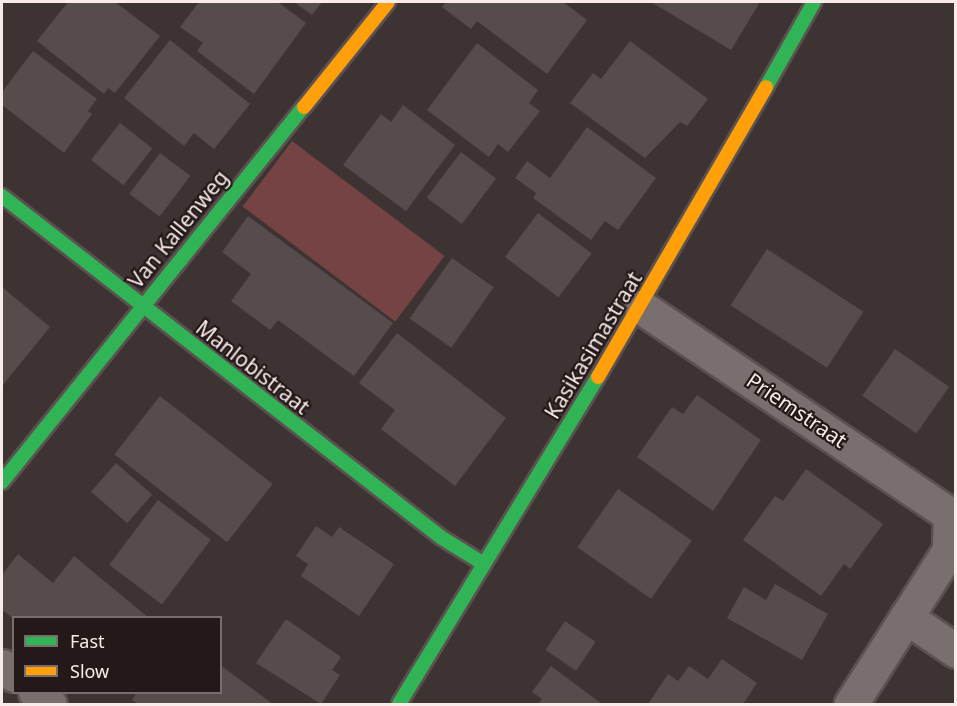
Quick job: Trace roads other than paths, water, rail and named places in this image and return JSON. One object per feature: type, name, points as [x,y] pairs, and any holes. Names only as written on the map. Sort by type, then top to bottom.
[{"type":"street","name":"Van Kallenweg","points":[[2,482],[388,2]]},
{"type":"street","name":"Kasikasimastraat","points":[[399,705],[641,307],[814,2]]},
{"type":"street","name":"Manlobistraat","points":[[2,195],[142,308],[442,538],[484,564]]},
{"type":"street","name":"Priemstraat","points":[[641,307],[951,515],[949,550],[906,618]]},
{"type":"street","points":[[851,705],[906,618],[956,651]]},
{"type":"street","points":[[36,694],[50,705]]}]
